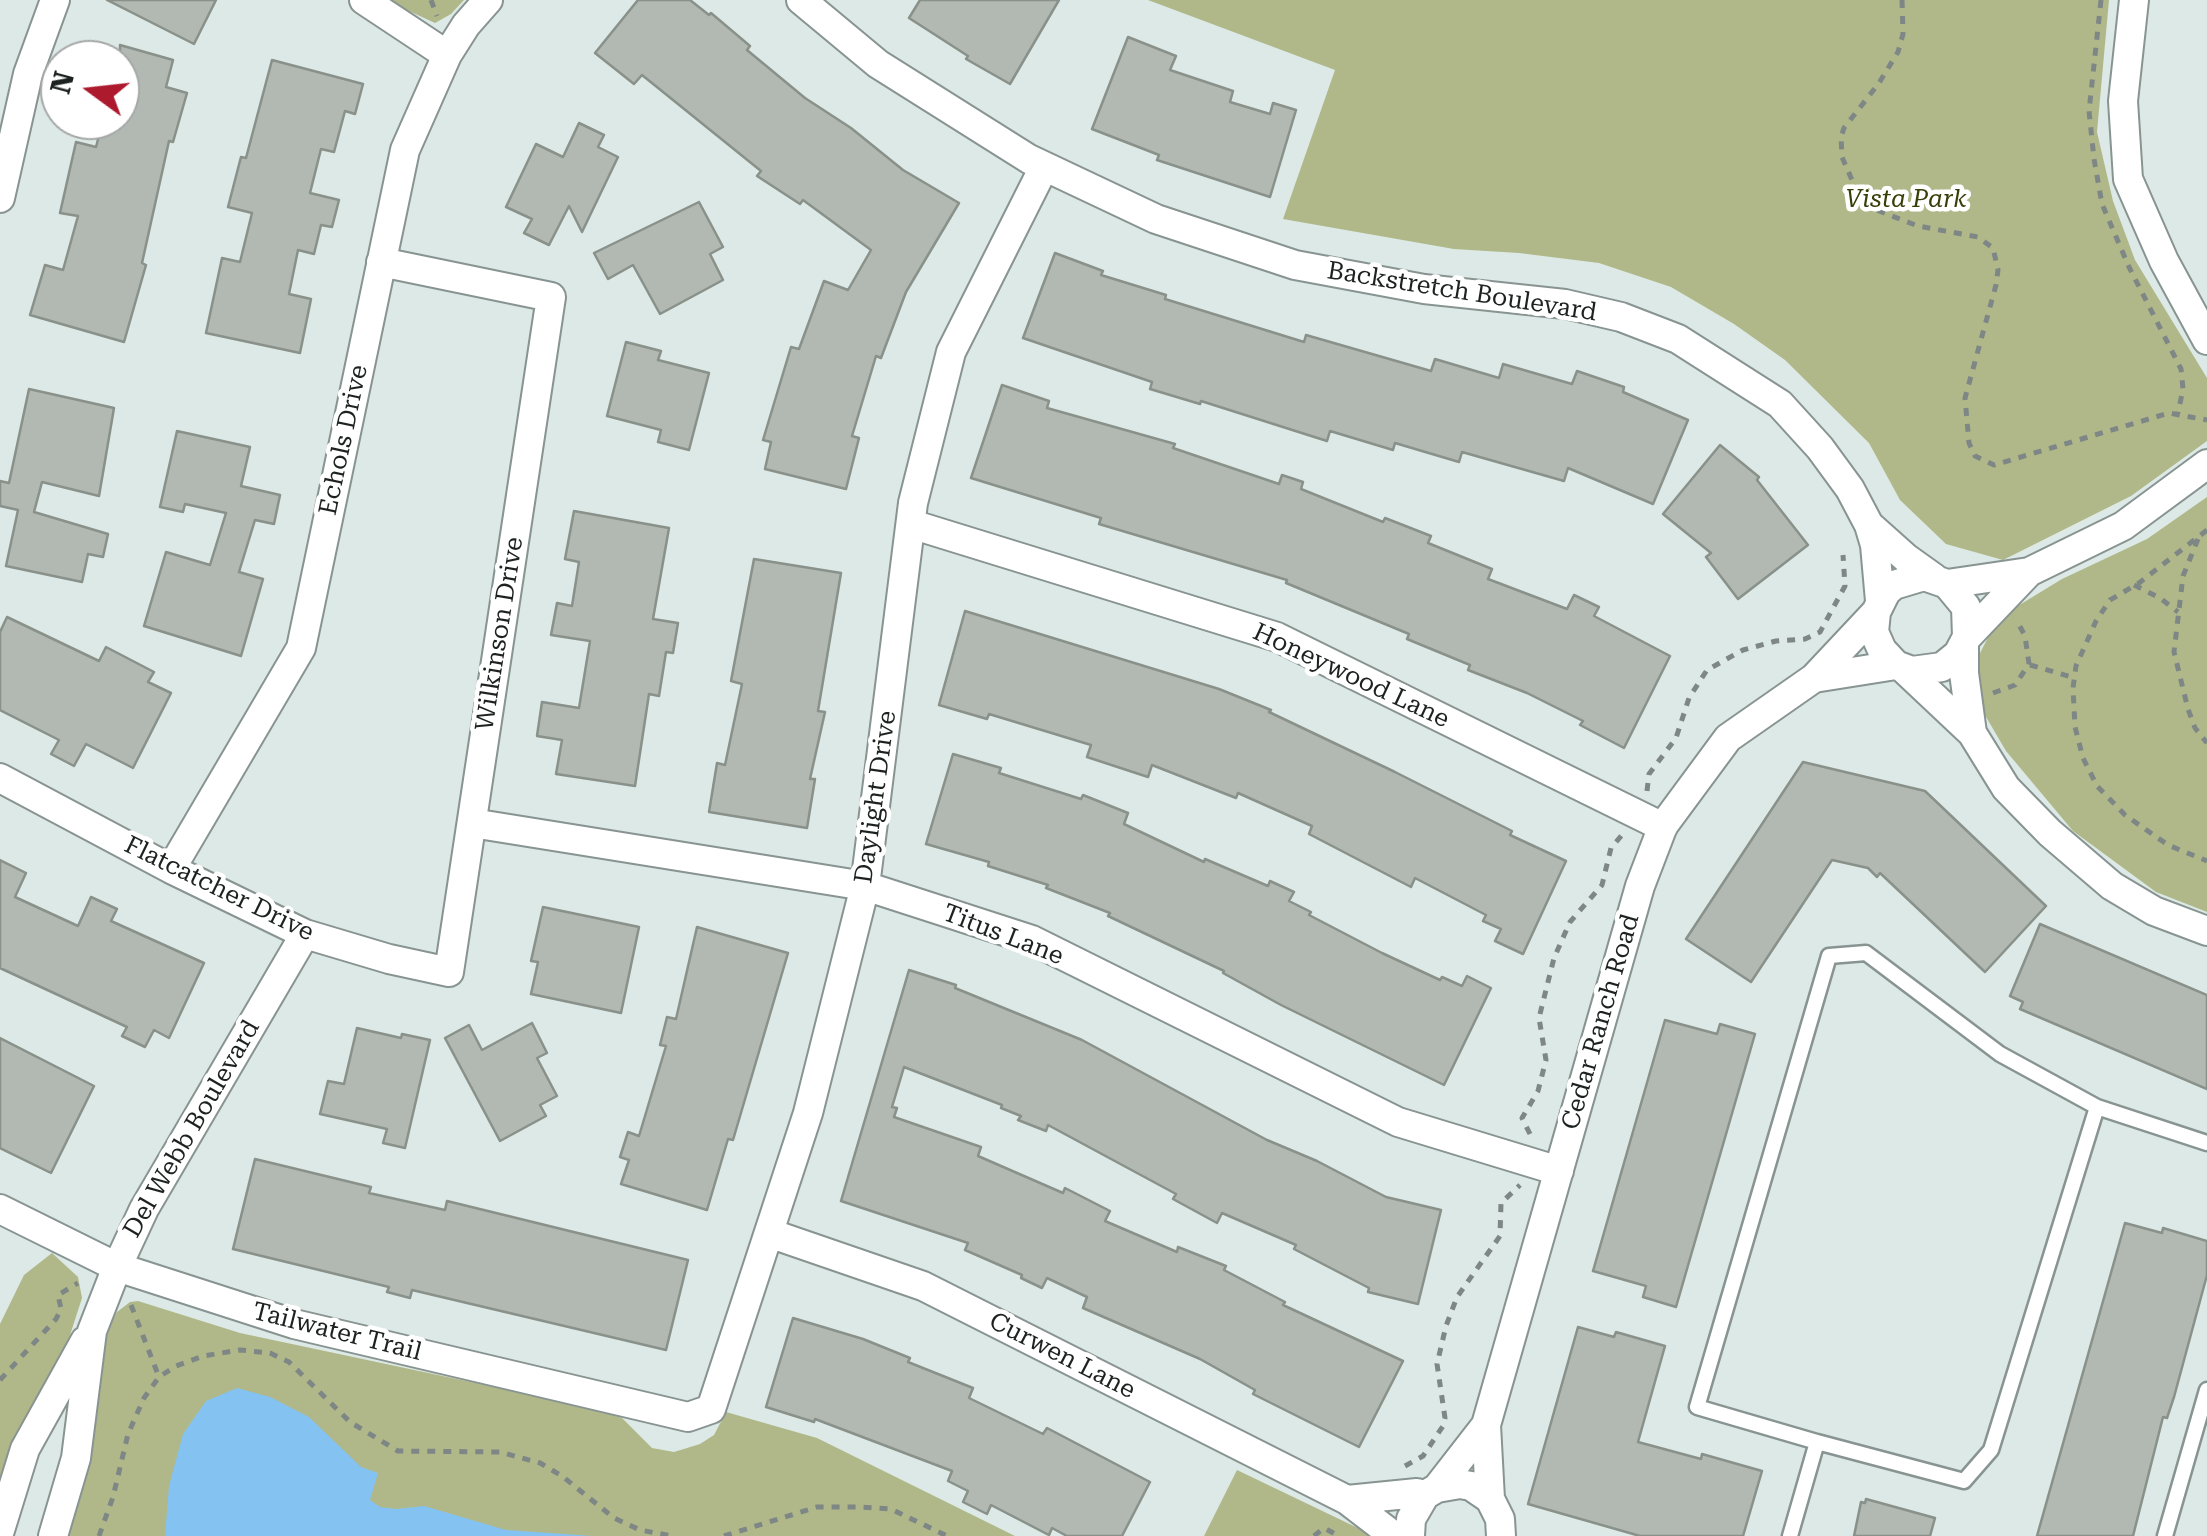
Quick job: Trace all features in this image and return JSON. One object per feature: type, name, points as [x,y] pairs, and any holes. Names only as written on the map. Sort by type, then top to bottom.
[{"type":"street","points":[[0,198],[28,74],[55,0]]},
{"type":"street","points":[[364,0],[447,55]]},
{"type":"street","name":"Echols Drive","points":[[171,869],[301,648],[405,150],[447,55],[488,0]]},
{"type":"street","name":"Backstretch Boulevard","points":[[802,0],[878,64],[1044,167],[1156,219],[1294,265],[1424,289],[1565,304],[1621,317],[1678,339],[1780,404],[1820,448],[1850,489],[1869,525],[1875,544],[1878,606]]},
{"type":"street","points":[[2134,0],[2123,102],[2128,178],[2164,261],[2207,340]]},
{"type":"street","name":"Daylight Drive","points":[[688,1417],[711,1409],[808,1113],[865,886],[913,502],[952,352],[1044,167]]},
{"type":"street","name":"Wilkinson Drive","points":[[381,262],[552,297],[449,972]]},
{"type":"street","points":[[2207,464],[2122,526],[2029,572],[1941,581],[1903,580],[1878,606],[1877,641],[1972,733],[2006,788],[2050,833],[2112,886],[2154,911],[2207,930]]},
{"type":"street","name":"Honeywood Lane","points":[[911,524],[1277,637],[1663,828]]},
{"type":"street","name":"Backstretch Boulevard","points":[[1869,525],[1906,558],[1941,581]]},
{"type":"street","points":[[1900,666],[1923,672],[1942,667],[2029,572]]},
{"type":"street","points":[[1941,581],[1966,607],[1964,673],[1972,733]]},
{"type":"street","name":"Cedar Ranch Road","points":[[1496,1514],[1486,1426],[1640,886],[1663,828],[1728,738],[1814,678],[1878,606]]},
{"type":"street","name":"Cedar Ranch Road","points":[[1814,678],[1900,666]]},
{"type":"street","name":"Flatcatcher Drive","points":[[0,778],[171,869],[305,934],[449,972]]},
{"type":"street","name":"Titus Lane","points":[[472,824],[865,886],[1032,940],[1398,1122],[1558,1171]]},
{"type":"street","name":"Del Webb Boulevard","points":[[0,1530],[26,1449],[92,1331],[116,1267],[144,1209],[305,934]]},
{"type":"street","name":"Tailwater Trail","points":[[0,1209],[116,1267],[294,1324],[688,1417]]},
{"type":"street","name":"Curwen Lane","points":[[769,1233],[922,1286],[1347,1500],[1394,1536]]},
{"type":"street","name":"Del Webb Boulevard","points":[[53,1536],[76,1458],[92,1331]]},
{"type":"street","name":"Cedar Ranch Road","points":[[1410,1536],[1414,1510],[1486,1426]]},
{"type":"street","points":[[1347,1500],[1431,1492],[1448,1484],[1470,1486],[1496,1514],[1505,1513],[1524,1536]]},
{"type":"lane","points":[[2097,1107],[1992,1450],[1964,1482],[1696,1407],[1828,956],[1866,953],[1992,1050],[2097,1107],[2207,1142]]},
{"type":"lane","points":[[2165,1536],[2207,1390]]},
{"type":"lane","points":[[1790,1536],[1817,1442]]},
{"type":"path","points":[[1902,0],[1904,34],[1898,52],[1844,128],[1840,148],[1852,180],[1879,211],[1918,226],[1978,237],[1993,248],[1998,270],[1996,285],[1964,398],[1969,443],[1975,456],[1994,465],[2170,413],[2207,420]]},
{"type":"path","points":[[2207,530],[2110,600],[2076,666],[2074,678],[2074,727],[2097,786],[2125,816],[2168,845],[2207,860]]},
{"type":"path","points":[[2200,536],[2183,576],[2174,652],[2188,709],[2207,744]]},
{"type":"path","points":[[2134,586],[2178,612]]},
{"type":"path","points":[[1985,694],[2015,684],[2030,664],[2025,636],[2016,618]]},
{"type":"path","points":[[2030,664],[2074,678]]},
{"type":"path","points":[[0,1380],[56,1319],[61,1309],[58,1294],[78,1282]]},
{"type":"path","points":[[131,1306],[159,1377]]},
{"type":"path","points":[[99,1536],[113,1498],[128,1434],[144,1398],[159,1377],[203,1356],[240,1350],[270,1353],[289,1362],[350,1422],[398,1451],[500,1452],[540,1463],[614,1518],[640,1530],[672,1536]]},
{"type":"path","points":[[724,1536],[818,1508],[858,1507],[891,1510],[948,1536]]},
{"type":"path","points":[[1314,1536],[1324,1528],[1338,1536]]},
{"type":"green space","points":[[385,0],[464,0],[435,23]]},
{"type":"green space","name":"Vista Park","points":[[1148,0],[2109,0],[2097,132],[2113,201],[2135,260],[2207,378],[2207,441],[2131,496],[2003,560],[1946,544],[1900,500],[1869,443],[1785,360],[1671,287],[1599,263],[1454,249],[1283,219],[1335,70]]},
{"type":"green space","points":[[2207,497],[2207,912],[2156,892],[2073,831],[2006,751],[1982,710],[1976,678],[1977,659],[1998,618],[2062,579],[2147,539]]},
{"type":"green space","points":[[52,1253],[78,1277],[82,1298],[61,1363],[0,1494],[0,1324],[24,1275]]},
{"type":"green space","points":[[138,1301],[240,1333],[603,1410],[622,1418],[652,1448],[674,1452],[700,1444],[714,1435],[726,1412],[817,1438],[1015,1536],[65,1536],[96,1373],[110,1325],[117,1312]]},
{"type":"green space","points":[[1237,1470],[1362,1530],[1369,1536],[1204,1536]]},
{"type":"water","points":[[237,1388],[270,1397],[309,1417],[361,1467],[378,1473],[370,1500],[380,1507],[424,1506],[506,1530],[593,1536],[165,1536],[169,1486],[183,1434],[206,1401]]},
{"type":"building","points":[[107,0],[216,0],[194,44]]},
{"type":"building","points":[[638,0],[690,0],[711,13],[750,46],[747,50],[805,98],[851,128],[903,170],[959,203],[906,292],[881,358],[876,356],[852,436],[859,438],[846,489],[765,469],[771,442],[763,440],[791,347],[799,349],[824,281],[848,290],[871,250],[803,200],[800,204],[757,176],[761,171],[642,75],[634,84],[595,53]]},
{"type":"building","points":[[920,0],[1059,0],[1010,84],[966,59],[968,56],[909,18]]},
{"type":"building","points":[[1128,37],[1176,56],[1170,70],[1233,91],[1230,102],[1270,114],[1273,103],[1296,110],[1270,197],[1157,160],[1159,155],[1092,129]]},
{"type":"building","points":[[140,51],[173,60],[166,87],[187,93],[173,142],[169,141],[142,263],[146,265],[124,342],[30,315],[45,265],[63,270],[78,216],[60,213],[76,142],[96,147],[98,140],[140,140]]},
{"type":"building","points":[[272,60],[363,84],[355,114],[345,111],[334,152],[321,149],[310,193],[339,200],[332,227],[321,225],[314,254],[298,250],[289,294],[311,299],[300,353],[206,333],[222,258],[240,262],[252,213],[228,207],[241,157],[246,158]]},
{"type":"building","points":[[579,123],[604,135],[598,147],[618,157],[582,232],[569,206],[549,245],[524,233],[532,219],[506,207],[536,144],[563,157]]},
{"type":"building","points":[[699,202],[723,247],[710,254],[723,280],[660,314],[633,265],[608,279],[594,253]]},
{"type":"building","points":[[1055,253],[1103,271],[1101,275],[1166,295],[1165,299],[1304,342],[1306,335],[1431,371],[1435,359],[1499,378],[1503,364],[1572,384],[1577,371],[1624,387],[1623,392],[1688,420],[1653,504],[1568,468],[1564,481],[1462,452],[1459,462],[1395,443],[1393,450],[1330,431],[1327,441],[1150,389],[1152,382],[1023,338]]},
{"type":"building","points":[[626,342],[661,351],[658,360],[709,373],[689,450],[658,442],[661,430],[607,416]]},
{"type":"building","points":[[1002,385],[1049,401],[1047,408],[1175,444],[1173,448],[1279,484],[1282,475],[1303,482],[1301,489],[1383,522],[1385,518],[1431,536],[1428,543],[1492,569],[1488,579],[1567,609],[1574,595],[1599,607],[1594,616],[1670,656],[1624,748],[1580,725],[1583,721],[1468,670],[1470,665],[1407,639],[1409,634],[1286,583],[1287,580],[1099,524],[1101,518],[971,478]]},
{"type":"building","points":[[29,389],[114,408],[99,496],[42,482],[34,512],[108,534],[103,557],[88,554],[82,582],[6,566],[18,510],[0,506],[0,481],[9,483]]},
{"type":"building","points":[[177,431],[250,447],[241,486],[280,495],[274,524],[255,520],[239,572],[263,579],[241,656],[144,626],[166,552],[210,565],[226,513],[185,504],[183,512],[160,507]]},
{"type":"building","points":[[1720,445],[1759,477],[1757,480],[1808,545],[1738,599],[1706,557],[1711,553],[1663,514]]},
{"type":"building","points":[[574,511],[669,528],[653,619],[678,623],[673,653],[666,652],[659,696],[649,694],[635,786],[556,774],[562,740],[537,736],[542,702],[579,708],[590,641],[551,635],[557,603],[572,606],[579,562],[565,559]]},
{"type":"building","points":[[754,559],[841,573],[818,711],[825,712],[810,779],[815,779],[807,828],[709,812],[717,763],[725,765],[742,684],[731,681]]},
{"type":"building","points":[[965,611],[1219,689],[1271,710],[1566,861],[1523,954],[1495,941],[1501,929],[1483,921],[1486,915],[1415,878],[1411,887],[1309,834],[1312,826],[1238,793],[1236,798],[1152,765],[1148,777],[1087,757],[1091,745],[989,714],[987,719],[939,705]]},
{"type":"building","points":[[7,617],[99,661],[106,647],[154,672],[148,682],[171,693],[133,768],[86,744],[74,766],[51,754],[59,740],[0,710],[0,632]]},
{"type":"building","points":[[953,754],[1001,768],[999,773],[1081,799],[1083,795],[1128,813],[1124,824],[1204,862],[1205,859],[1268,886],[1270,881],[1294,892],[1289,901],[1311,912],[1309,915],[1382,953],[1440,980],[1442,977],[1462,986],[1467,976],[1491,988],[1444,1085],[1108,916],[1110,913],[1046,888],[1048,885],[988,866],[989,862],[926,844]]},
{"type":"building","points":[[1803,762],[1925,791],[2046,906],[1985,972],[1880,873],[1877,877],[1868,868],[1832,860],[1751,982],[1686,939]]},
{"type":"building","points":[[0,860],[26,873],[15,897],[78,926],[91,897],[117,909],[111,921],[204,963],[169,1038],[154,1030],[145,1047],[122,1036],[127,1027],[0,968]]},
{"type":"building","points":[[543,907],[639,927],[621,1013],[531,994],[538,962],[531,961]]},
{"type":"building","points":[[2040,924],[2207,995],[2207,1089],[2020,1009],[2023,1002],[2010,996]]},
{"type":"building","points":[[697,927],[788,953],[733,1140],[728,1139],[707,1210],[621,1184],[629,1160],[620,1157],[628,1132],[639,1136],[666,1046],[660,1045],[667,1017],[676,1019]]},
{"type":"building","points":[[909,970],[956,985],[955,988],[1082,1040],[1267,1140],[1386,1197],[1441,1210],[1418,1304],[1368,1292],[1369,1288],[1294,1249],[1296,1245],[1222,1213],[1217,1223],[1173,1199],[1176,1194],[1048,1125],[1046,1131],[1018,1120],[1021,1116],[1001,1108],[1002,1105],[904,1067],[892,1107],[897,1108],[894,1117],[981,1147],[978,1156],[1063,1193],[1065,1188],[1110,1211],[1105,1221],[1177,1252],[1178,1247],[1226,1266],[1224,1270],[1285,1302],[1283,1305],[1403,1361],[1359,1447],[1253,1394],[1255,1390],[1200,1359],[1083,1308],[1087,1297],[1047,1278],[1042,1288],[965,1250],[968,1243],[841,1201]]},
{"type":"building","points":[[1665,1020],[1717,1034],[1720,1024],[1755,1034],[1676,1307],[1643,1297],[1646,1286],[1593,1271]]},
{"type":"building","points":[[532,1023],[547,1053],[537,1058],[557,1096],[540,1105],[546,1116],[500,1141],[445,1038],[469,1025],[482,1050]]},
{"type":"building","points":[[357,1028],[430,1040],[405,1148],[383,1143],[387,1129],[320,1114],[328,1081],[344,1084]]},
{"type":"building","points":[[0,1038],[94,1086],[51,1173],[0,1148]]},
{"type":"building","points":[[255,1159],[371,1187],[369,1193],[445,1210],[447,1201],[688,1260],[666,1350],[412,1290],[410,1298],[387,1292],[389,1287],[233,1249]]},
{"type":"building","points":[[2125,1223],[2162,1233],[2163,1228],[2207,1241],[2207,1275],[2174,1397],[2167,1418],[2163,1417],[2133,1536],[2037,1536]]},
{"type":"building","points":[[793,1318],[910,1358],[908,1362],[973,1388],[969,1398],[1043,1434],[1047,1428],[1150,1482],[1122,1536],[1067,1536],[1052,1528],[1049,1535],[991,1505],[987,1514],[963,1502],[968,1491],[948,1481],[952,1471],[815,1419],[814,1422],[766,1407]]},
{"type":"building","points":[[1578,1327],[1614,1337],[1616,1332],[1665,1346],[1638,1442],[1762,1471],[1743,1536],[1640,1536],[1528,1504]]},
{"type":"building","points":[[1866,1499],[1935,1518],[1930,1536],[1854,1536],[1861,1502]]}]
